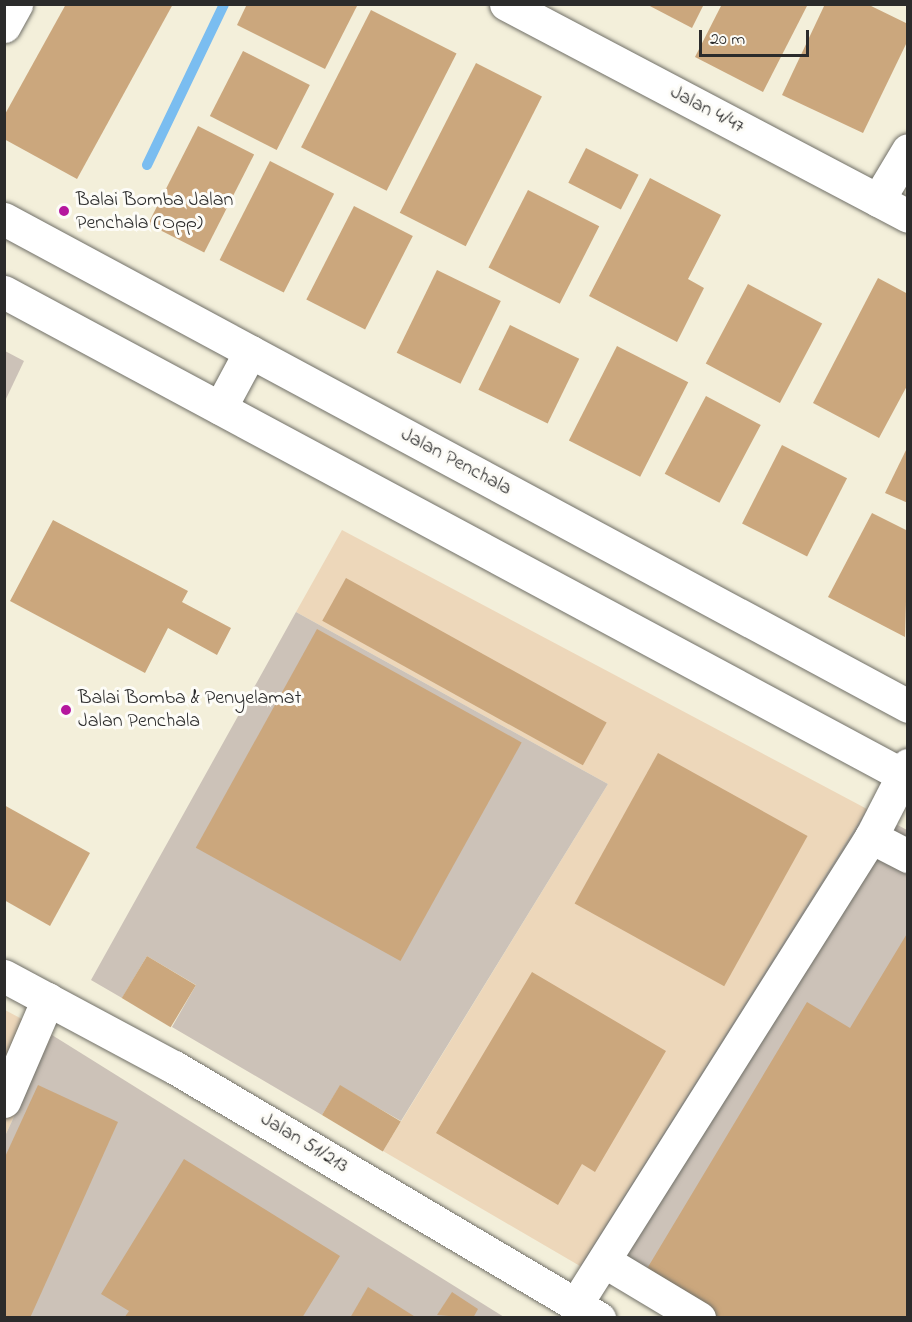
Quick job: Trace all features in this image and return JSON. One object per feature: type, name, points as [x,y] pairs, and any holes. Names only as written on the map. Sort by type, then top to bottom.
[{"type":"main road","points":[[4,26],[16,4]]},
{"type":"main road","name":"Jalan 4/47","points":[[506,4],[908,216]]},
{"type":"main road","points":[[878,200],[908,150]]},
{"type":"main road","name":"Jalan Penchala","points":[[4,219],[908,706]]},
{"type":"main road","points":[[4,292],[906,773],[871,837],[604,1261],[588,1311]]},
{"type":"main road","points":[[220,408],[250,352]]},
{"type":"main road","points":[[871,837],[908,856]]},
{"type":"main road","name":"Jalan 51/213","points":[[4,976],[174,1067],[588,1311]]},
{"type":"main road","points":[[4,1101],[16,1041],[48,999]]},
{"type":"main road","points":[[604,1261],[699,1317]]},
{"type":"shaded area","points":[[5,351],[24,361],[5,401]]},
{"type":"shaded area","points":[[342,530],[867,809],[580,1266],[383,1151],[608,784],[296,612]]},
{"type":"shaded area","points":[[296,612],[608,784],[401,1121],[340,1086],[322,1115],[172,1027],[196,985],[147,956],[122,998],[91,980]]},
{"type":"shaded area","points":[[867,809],[907,830],[907,1317],[668,1317],[580,1266]]},
{"type":"shaded area","points":[[5,1010],[52,1035],[5,1136]]},
{"type":"shaded area","points":[[52,1035],[504,1317],[5,1318],[5,1136]]},
{"type":"building","points":[[66,4],[173,4],[77,179],[4,139],[4,116]]},
{"type":"building","points":[[247,4],[358,4],[325,69],[237,25]]},
{"type":"building","points":[[646,4],[704,4],[692,28]]},
{"type":"building","points":[[722,4],[808,4],[763,92],[695,57]]},
{"type":"building","points":[[825,4],[867,4],[908,24],[908,40],[863,133],[782,95]]},
{"type":"building","points":[[371,10],[457,54],[387,191],[301,147]]},
{"type":"building","points":[[243,51],[310,85],[277,150],[210,116]]},
{"type":"building","points":[[476,63],[542,97],[466,246],[400,213]]},
{"type":"building","points":[[198,126],[254,155],[204,253],[148,224]]},
{"type":"building","points":[[586,148],[639,175],[621,210],[568,183]]},
{"type":"building","points":[[270,161],[334,194],[284,293],[220,260]]},
{"type":"building","points":[[650,178],[721,215],[688,279],[704,288],[677,342],[589,296]]},
{"type":"building","points":[[528,190],[599,226],[560,304],[489,268]]},
{"type":"building","points":[[354,206],[413,236],[365,330],[306,300]]},
{"type":"building","points":[[437,270],[501,301],[460,384],[397,353]]},
{"type":"building","points":[[878,278],[908,294],[908,384],[879,438],[813,403]]},
{"type":"building","points":[[748,284],[822,323],[780,403],[706,363]]},
{"type":"building","points":[[510,325],[579,359],[548,423],[478,390]]},
{"type":"building","points":[[617,346],[688,382],[640,477],[569,440]]},
{"type":"building","points":[[706,396],[761,425],[719,503],[665,474]]},
{"type":"building","points":[[782,445],[847,478],[807,557],[742,523]]},
{"type":"building","points":[[908,446],[908,503],[885,493]]},
{"type":"building","points":[[872,513],[908,531],[905,637],[828,597]]},
{"type":"building","points":[[53,520],[188,591],[182,602],[231,628],[217,655],[168,628],[145,673],[10,601]]},
{"type":"building","points":[[346,578],[607,722],[583,765],[322,621]]},
{"type":"building","points":[[317,629],[522,742],[400,961],[196,848]]},
{"type":"building","points":[[658,753],[808,836],[724,986],[575,903]]},
{"type":"building","points":[[4,805],[90,853],[50,926],[4,900]]},
{"type":"building","points":[[908,932],[908,1318],[720,1318],[645,1272],[807,1002],[850,1028]]},
{"type":"building","points":[[147,956],[196,985],[171,1027],[122,998]]},
{"type":"building","points":[[532,972],[666,1051],[595,1172],[582,1164],[558,1205],[436,1133]]},
{"type":"building","points":[[38,1085],[118,1122],[30,1318],[4,1318],[4,1159]]},
{"type":"building","points":[[340,1085],[401,1122],[383,1152],[322,1115]]},
{"type":"building","points":[[184,1159],[340,1256],[302,1318],[124,1318],[129,1311],[101,1294]]},
{"type":"building","points":[[368,1287],[417,1318],[350,1318]]},
{"type":"building","points":[[452,1292],[478,1309],[473,1318],[437,1315]]},
{"type":"waterway","points":[[147,165],[224,4]]},
{"type":"place","name":"Balai Bomba Jalan Penchala (Opp)","points":[[64,211]]},
{"type":"place","name":"Balai Bomba & Penyelamat Jalan Penchala","points":[[66,710]]}]
